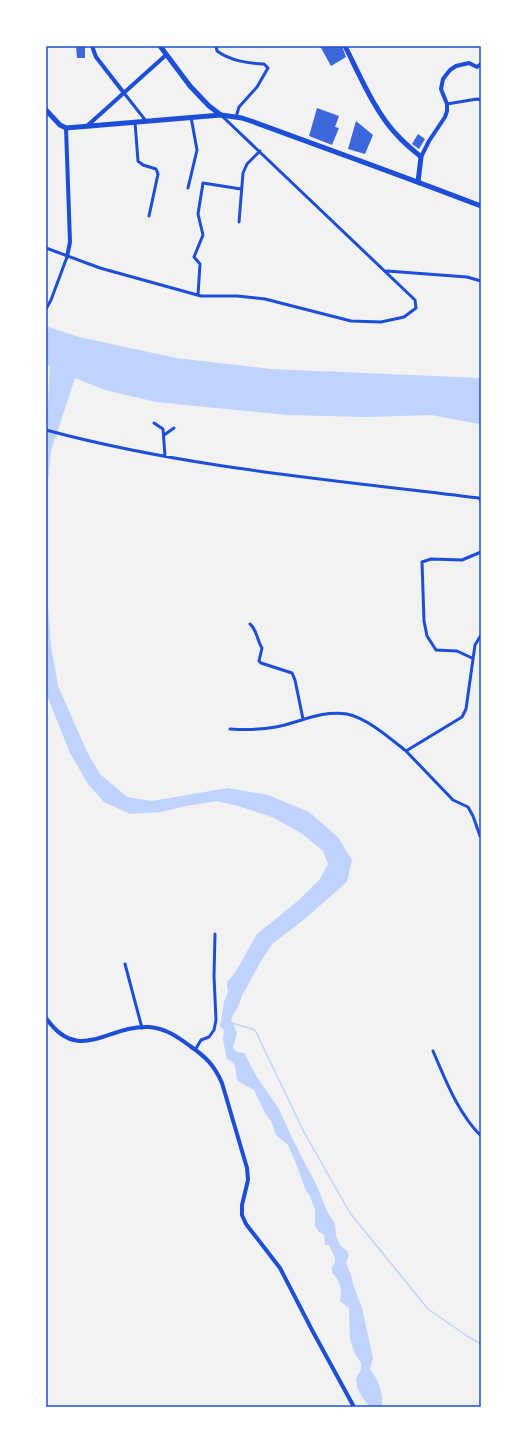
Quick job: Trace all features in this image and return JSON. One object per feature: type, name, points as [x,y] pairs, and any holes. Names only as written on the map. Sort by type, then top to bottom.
[{"type":"main road","points":[[160,46],[190,86],[209,106],[221,115]]},
{"type":"main road","points":[[345,46],[367,90],[388,124],[397,136],[421,157],[418,182]]},
{"type":"main road","points":[[46,110],[60,125],[66,128],[221,115],[236,117],[254,122],[481,206]]},
{"type":"street","points":[[92,46],[96,57],[146,121]]},
{"type":"street","points":[[216,46],[217,51],[225,56],[246,63],[264,64],[268,68],[257,87],[239,106],[236,117]]},
{"type":"street","points":[[87,126],[166,55]]},
{"type":"street","points":[[421,157],[448,110],[441,89],[443,79],[450,70],[456,66],[469,63],[477,67],[481,64]]},
{"type":"street","points":[[447,104],[477,99],[481,100]]},
{"type":"street","points":[[46,248],[100,268],[201,296],[237,296],[265,299],[351,321],[381,322],[404,317],[416,308],[415,300],[387,272],[221,115]]},
{"type":"street","points":[[188,188],[197,150],[191,117]]},
{"type":"street","points":[[136,122],[138,161],[143,166],[156,169],[158,174],[149,216]]},
{"type":"street","points":[[46,309],[51,300],[67,257],[70,242],[66,128]]},
{"type":"street","points":[[239,222],[243,173],[247,164],[260,151]]},
{"type":"street","points":[[198,294],[200,264],[194,257],[203,235],[198,214],[203,183],[241,189]]},
{"type":"street","points":[[387,272],[467,277],[481,280]]},
{"type":"street","points":[[154,423],[163,429],[165,456]]},
{"type":"street","points":[[164,435],[174,428]]},
{"type":"street","points":[[46,430],[75,438],[231,468],[479,498],[481,501]]},
{"type":"street","points":[[472,658],[457,651],[436,650],[427,636],[424,621],[422,562],[432,559],[462,560],[481,552]]},
{"type":"street","points":[[250,624],[255,628],[257,640],[262,648],[259,661],[261,664],[292,673],[295,680],[303,720]]},
{"type":"street","points":[[406,751],[462,717],[466,709],[475,645],[481,635]]},
{"type":"street","points":[[230,729],[250,731],[276,727],[327,713],[348,715],[375,727],[406,751],[453,800],[468,807],[480,836]]},
{"type":"street","points":[[195,1050],[201,1040],[209,1037],[214,1030],[216,1020],[214,976],[215,934]]},
{"type":"street","points":[[125,964],[142,1028]]},
{"type":"street","points":[[46,1018],[52,1027],[64,1036],[76,1041],[89,1041],[130,1029],[149,1027],[165,1031],[180,1038],[207,1059],[216,1069],[222,1082],[247,1168],[248,1180],[242,1205],[242,1215],[246,1224],[280,1268],[354,1407]]},
{"type":"street","points":[[433,1051],[448,1087],[466,1119],[470,1126],[481,1136]]},
{"type":"water","points":[[46,326],[79,337],[176,358],[271,369],[481,378],[481,424],[479,424],[431,415],[367,417],[287,415],[156,402],[105,390],[75,378],[51,451],[48,483],[48,604],[51,646],[58,686],[88,754],[100,774],[127,797],[152,801],[228,788],[268,795],[309,812],[338,837],[352,860],[347,882],[301,922],[272,944],[260,963],[231,1019],[237,1033],[233,1048],[237,1052],[244,1053],[257,1077],[279,1109],[315,1182],[328,1213],[335,1224],[336,1236],[340,1245],[347,1251],[349,1256],[346,1262],[362,1308],[373,1358],[370,1369],[380,1387],[382,1407],[370,1407],[362,1397],[357,1387],[356,1379],[361,1369],[361,1363],[355,1354],[350,1339],[349,1308],[340,1301],[340,1286],[332,1273],[335,1258],[329,1245],[325,1245],[324,1234],[319,1232],[315,1226],[315,1210],[310,1196],[306,1191],[288,1145],[276,1135],[271,1121],[265,1113],[254,1090],[238,1081],[234,1063],[227,1059],[223,1040],[224,1030],[220,1026],[224,1002],[228,992],[227,982],[235,973],[257,934],[299,900],[320,879],[328,864],[323,851],[301,833],[272,817],[238,806],[217,801],[161,812],[130,814],[104,802],[88,784],[70,753],[46,693],[46,410],[48,403],[50,366],[46,364]]},
{"type":"building","points":[[76,46],[85,46],[85,58],[77,58]]},
{"type":"building","points":[[320,46],[342,46],[346,57],[331,66]]},
{"type":"building","points":[[317,108],[339,116],[335,127],[339,128],[332,145],[309,136]]},
{"type":"building","points":[[356,121],[373,135],[365,154],[348,149]]},
{"type":"building","points":[[418,134],[425,139],[419,149],[412,144]]},
{"type":"waterway","points":[[232,1023],[255,1030],[304,1132],[350,1213],[428,1309],[481,1344]]}]
